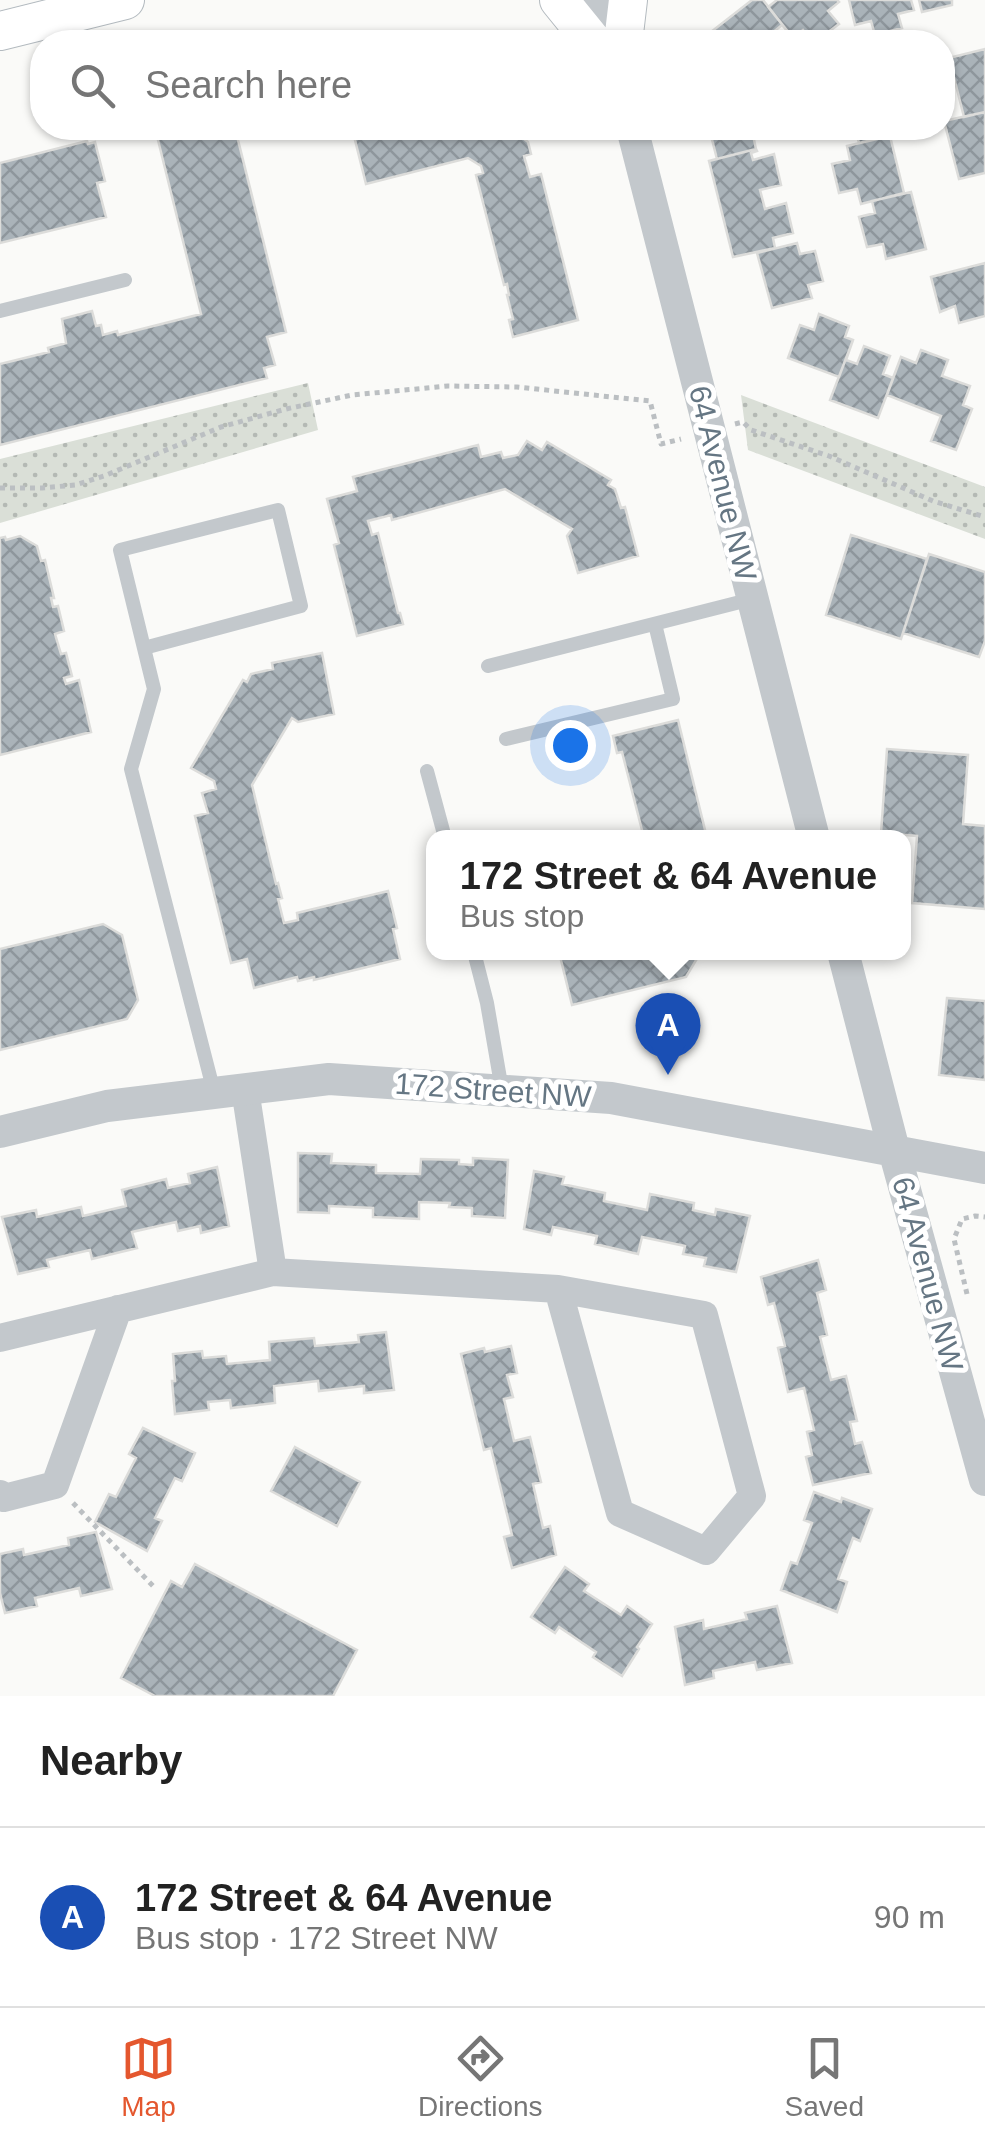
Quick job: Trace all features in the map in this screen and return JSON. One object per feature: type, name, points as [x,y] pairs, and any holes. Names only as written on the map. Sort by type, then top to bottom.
[{"type":"main road","points":[[0,31],[125,0]]},
{"type":"main road","points":[[559,0],[583,30]]},
{"type":"main road","points":[[624,30],[628,0]]},
{"type":"street","points":[[599,0],[607,30]]},
{"type":"street","name":"64 Avenue NW","points":[[635,140],[812,830]]},
{"type":"street","name":"64 Avenue NW","points":[[845,960],[985,1480]]},
{"type":"street","name":"172 Street NW","points":[[0,1132],[107,1106],[330,1079],[611,1098],[985,1168]]},
{"type":"street","points":[[229,1091],[273,1272]]},
{"type":"street","points":[[0,1338],[273,1272],[558,1289],[704,1315],[752,1496],[706,1551],[620,1514],[558,1289]]},
{"type":"street","points":[[0,1494],[4,1498],[55,1485],[118,1310]]},
{"type":"lane","points":[[0,312],[124,280]]},
{"type":"lane","points":[[144,648],[301,606],[278,510],[120,550],[154,689],[131,769],[229,1091]]},
{"type":"lane","points":[[488,666],[752,599]]},
{"type":"lane","points":[[506,739],[673,699],[655,624]]},
{"type":"lane","points":[[428,771],[442,830]]},
{"type":"lane","points":[[476,960],[488,1003],[502,1090]]},
{"type":"path","points":[[0,488],[75,484],[104,476],[221,427],[352,395],[448,386],[517,387],[650,401],[661,444],[743,422],[751,430],[829,456],[933,501],[985,517]]},
{"type":"path","points":[[967,1295],[954,1239],[962,1219],[985,1217]]},
{"type":"path","points":[[55,1485],[154,1587]]},
{"type":"shaded area","points":[[308,383],[318,430],[0,523],[0,459]]},
{"type":"shaded area","points":[[741,395],[985,487],[985,539],[748,450]]},
{"type":"building","points":[[752,0],[763,0],[787,30],[782,25],[776,30],[714,30]]},
{"type":"building","points":[[777,0],[837,0],[828,11],[839,24],[831,30],[787,30],[768,7]]},
{"type":"building","points":[[849,0],[911,0],[914,10],[898,14],[902,28],[874,30],[871,21],[855,25]]},
{"type":"building","points":[[919,0],[952,0],[952,5],[922,12]]},
{"type":"building","points":[[985,49],[985,112],[964,117],[955,82],[955,56]]},
{"type":"building","points":[[985,112],[985,173],[959,179],[949,140],[955,140],[955,119]]},
{"type":"building","points":[[158,140],[238,140],[286,332],[267,337],[275,365],[264,368],[267,378],[0,445],[0,364],[49,352],[48,348],[66,343],[62,319],[92,311],[103,335],[117,331],[118,335],[201,314]]},
{"type":"building","points":[[355,140],[525,140],[531,154],[524,156],[530,177],[541,174],[578,320],[513,337],[507,284],[504,285],[476,175],[483,173],[481,166],[468,158],[366,184]]},
{"type":"building","points":[[712,140],[754,140],[756,149],[717,159]]},
{"type":"building","points":[[891,140],[904,193],[861,204],[857,189],[839,193],[832,164],[850,160],[847,146]]},
{"type":"building","points":[[95,142],[105,181],[97,183],[106,217],[0,243],[0,163]]},
{"type":"building","points":[[756,149],[751,153],[753,160],[774,154],[781,185],[760,190],[765,209],[786,203],[793,233],[773,238],[775,248],[733,257],[709,161]]},
{"type":"building","points":[[911,192],[926,249],[886,259],[883,244],[867,247],[859,217],[875,213],[872,201]]},
{"type":"building","points":[[797,243],[800,254],[815,251],[823,281],[808,285],[812,298],[772,308],[757,253]]},
{"type":"building","points":[[985,263],[985,316],[959,323],[955,306],[940,312],[931,277]]},
{"type":"building","points":[[819,314],[849,326],[845,337],[853,340],[839,377],[788,358],[800,325],[814,330]]},
{"type":"building","points":[[853,340],[846,360],[857,364],[864,346],[890,356],[883,374],[893,378],[901,357],[878,418],[830,400]]},
{"type":"building","points":[[921,350],[948,360],[942,376],[970,386],[963,405],[972,409],[956,450],[931,441],[941,416],[887,395],[901,357],[916,363]]},
{"type":"building","points":[[527,441],[542,450],[547,442],[611,480],[608,485],[615,489],[621,508],[625,507],[638,556],[578,573],[567,536],[572,529],[505,489],[392,520],[391,515],[368,521],[372,535],[378,533],[403,624],[357,636],[334,545],[339,543],[327,499],[357,491],[353,477],[478,445],[481,457],[501,452],[503,458],[518,455]]},
{"type":"building","points":[[851,535],[927,559],[901,639],[826,615]]},
{"type":"building","points":[[20,536],[37,546],[41,561],[45,560],[53,607],[58,606],[64,631],[55,634],[61,654],[66,653],[72,676],[64,678],[66,684],[79,680],[91,732],[0,755],[0,538]]},
{"type":"building","points":[[929,554],[985,572],[985,641],[979,657],[903,633]]},
{"type":"building","points":[[322,653],[334,714],[298,722],[292,718],[252,785],[282,898],[278,899],[284,923],[298,920],[297,913],[388,891],[400,959],[314,980],[298,981],[297,977],[254,988],[247,959],[231,963],[195,816],[208,813],[202,793],[216,789],[214,781],[191,768],[243,680],[247,682],[251,674],[273,669],[272,663]]},
{"type":"building","points":[[678,720],[705,830],[642,830],[622,752],[617,753],[613,736]]},
{"type":"building","points":[[887,749],[968,755],[963,824],[985,826],[985,909],[912,903],[917,836],[911,836],[911,830],[881,830]]},
{"type":"building","points":[[103,924],[122,935],[138,1000],[127,1019],[0,1050],[0,949]]},
{"type":"building","points":[[561,960],[696,960],[686,977],[572,1005]]},
{"type":"building","points":[[947,998],[985,1001],[985,1080],[939,1075]]},
{"type":"building","points":[[298,1153],[332,1154],[331,1163],[376,1165],[376,1173],[420,1174],[421,1159],[459,1160],[459,1164],[473,1165],[473,1158],[508,1160],[505,1218],[472,1216],[472,1208],[449,1207],[450,1203],[419,1202],[419,1219],[373,1217],[373,1208],[329,1206],[329,1213],[298,1212]]},
{"type":"building","points":[[217,1167],[229,1226],[201,1233],[200,1226],[178,1231],[176,1222],[132,1232],[137,1248],[92,1259],[90,1250],[47,1260],[49,1267],[18,1274],[2,1217],[36,1210],[37,1217],[81,1207],[83,1216],[126,1206],[122,1190],[166,1179],[168,1188],[190,1183],[188,1174]]},
{"type":"building","points":[[534,1171],[564,1177],[562,1184],[605,1193],[604,1201],[647,1210],[650,1194],[694,1203],[693,1210],[715,1215],[716,1209],[750,1216],[736,1272],[704,1266],[706,1258],[683,1254],[685,1246],[642,1237],[638,1254],[595,1244],[597,1236],[553,1227],[551,1235],[524,1229]]},
{"type":"building","points":[[818,1260],[826,1290],[817,1293],[827,1335],[820,1337],[831,1380],[846,1376],[857,1421],[850,1422],[855,1444],[862,1442],[871,1473],[813,1485],[806,1457],[812,1455],[807,1432],[814,1430],[804,1388],[788,1392],[778,1348],[785,1346],[774,1303],[768,1305],[761,1277]]},
{"type":"building","points":[[386,1332],[394,1390],[364,1393],[364,1386],[319,1391],[318,1381],[274,1386],[275,1403],[231,1408],[230,1400],[208,1402],[209,1410],[175,1414],[173,1354],[202,1351],[203,1358],[226,1356],[227,1364],[270,1360],[269,1342],[314,1338],[315,1346],[359,1342],[358,1335]]},
{"type":"building","points":[[511,1346],[517,1373],[507,1375],[513,1397],[504,1399],[514,1441],[530,1437],[541,1482],[533,1484],[543,1528],[550,1526],[556,1555],[512,1568],[504,1537],[512,1535],[491,1448],[484,1450],[461,1354]]},
{"type":"building","points":[[143,1428],[195,1453],[182,1481],[175,1478],[155,1518],[162,1521],[147,1551],[95,1522],[109,1494],[116,1497],[136,1458],[129,1454]]},
{"type":"building","points":[[295,1447],[360,1482],[337,1526],[271,1491]]},
{"type":"building","points":[[814,1492],[872,1509],[860,1541],[853,1538],[838,1579],[847,1582],[837,1612],[781,1590],[791,1562],[797,1564],[812,1523],[804,1520]]},
{"type":"building","points":[[96,1532],[112,1589],[81,1596],[79,1588],[35,1598],[37,1606],[5,1613],[0,1593],[0,1554],[23,1549],[24,1555],[69,1545],[68,1538]]},
{"type":"building","points":[[195,1564],[357,1650],[333,1696],[155,1696],[121,1678],[171,1581],[182,1587]]},
{"type":"building","points":[[565,1567],[589,1584],[584,1591],[621,1615],[627,1606],[652,1624],[622,1676],[559,1627],[555,1633],[531,1617]]},
{"type":"building","points":[[777,1606],[792,1663],[757,1670],[755,1662],[713,1671],[714,1678],[685,1685],[675,1627],[703,1620],[704,1629],[747,1619],[745,1613]]},
{"type":"place","name":"172 Street & 64 Avenue","points":[[668,1075]]}]
